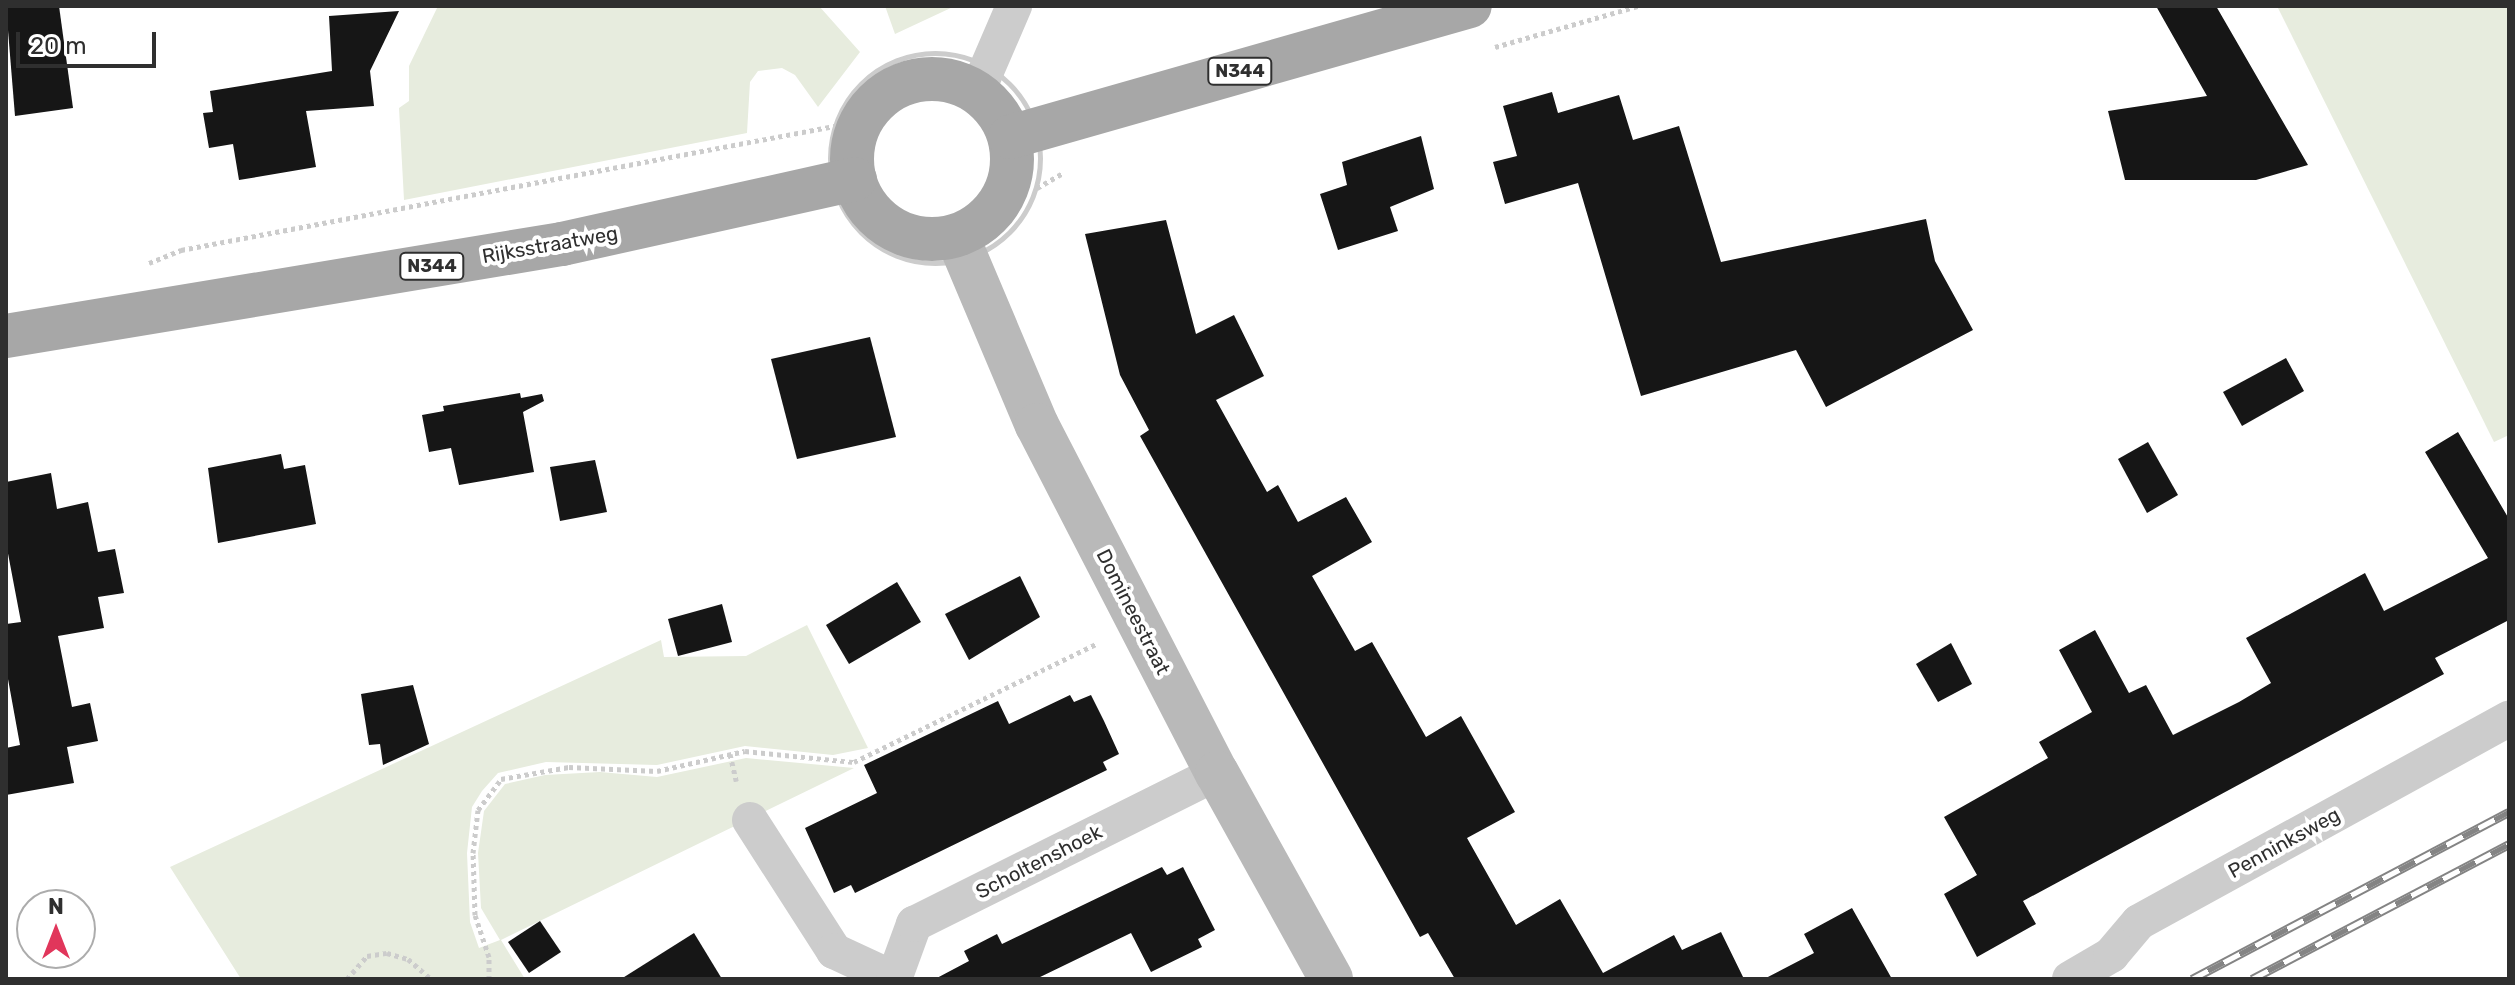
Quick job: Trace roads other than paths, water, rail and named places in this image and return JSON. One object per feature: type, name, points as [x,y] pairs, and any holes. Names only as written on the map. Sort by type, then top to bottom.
[{"type":"main road","name":"N344","points":[[1010,137],[1470,6]]},
{"type":"main road","points":[[921,80],[959,84],[993,83],[997,112],[1010,137],[1012,168],[1003,197],[961,247],[894,229],[876,217],[855,179],[852,161],[861,123],[885,94],[921,80]]},
{"type":"main road","name":"Rijksstraatweg","points":[[6,336],[562,244],[855,179]]},
{"type":"main road","name":"Domineestraat","points":[[961,247],[1037,425],[1217,773],[1331,979]]},
{"type":"street","points":[[993,83],[1014,6]]},
{"type":"street","name":"Penninksweg","points":[[2070,979],[2111,955],[2139,922],[2509,719]]},
{"type":"street","name":"Scholtenshoek","points":[[750,820],[834,951],[894,979],[914,924],[1217,773]]},
{"type":"railway","points":[[2192,979],[2509,812]]},
{"type":"railway","points":[[2252,979],[2509,844]]}]
